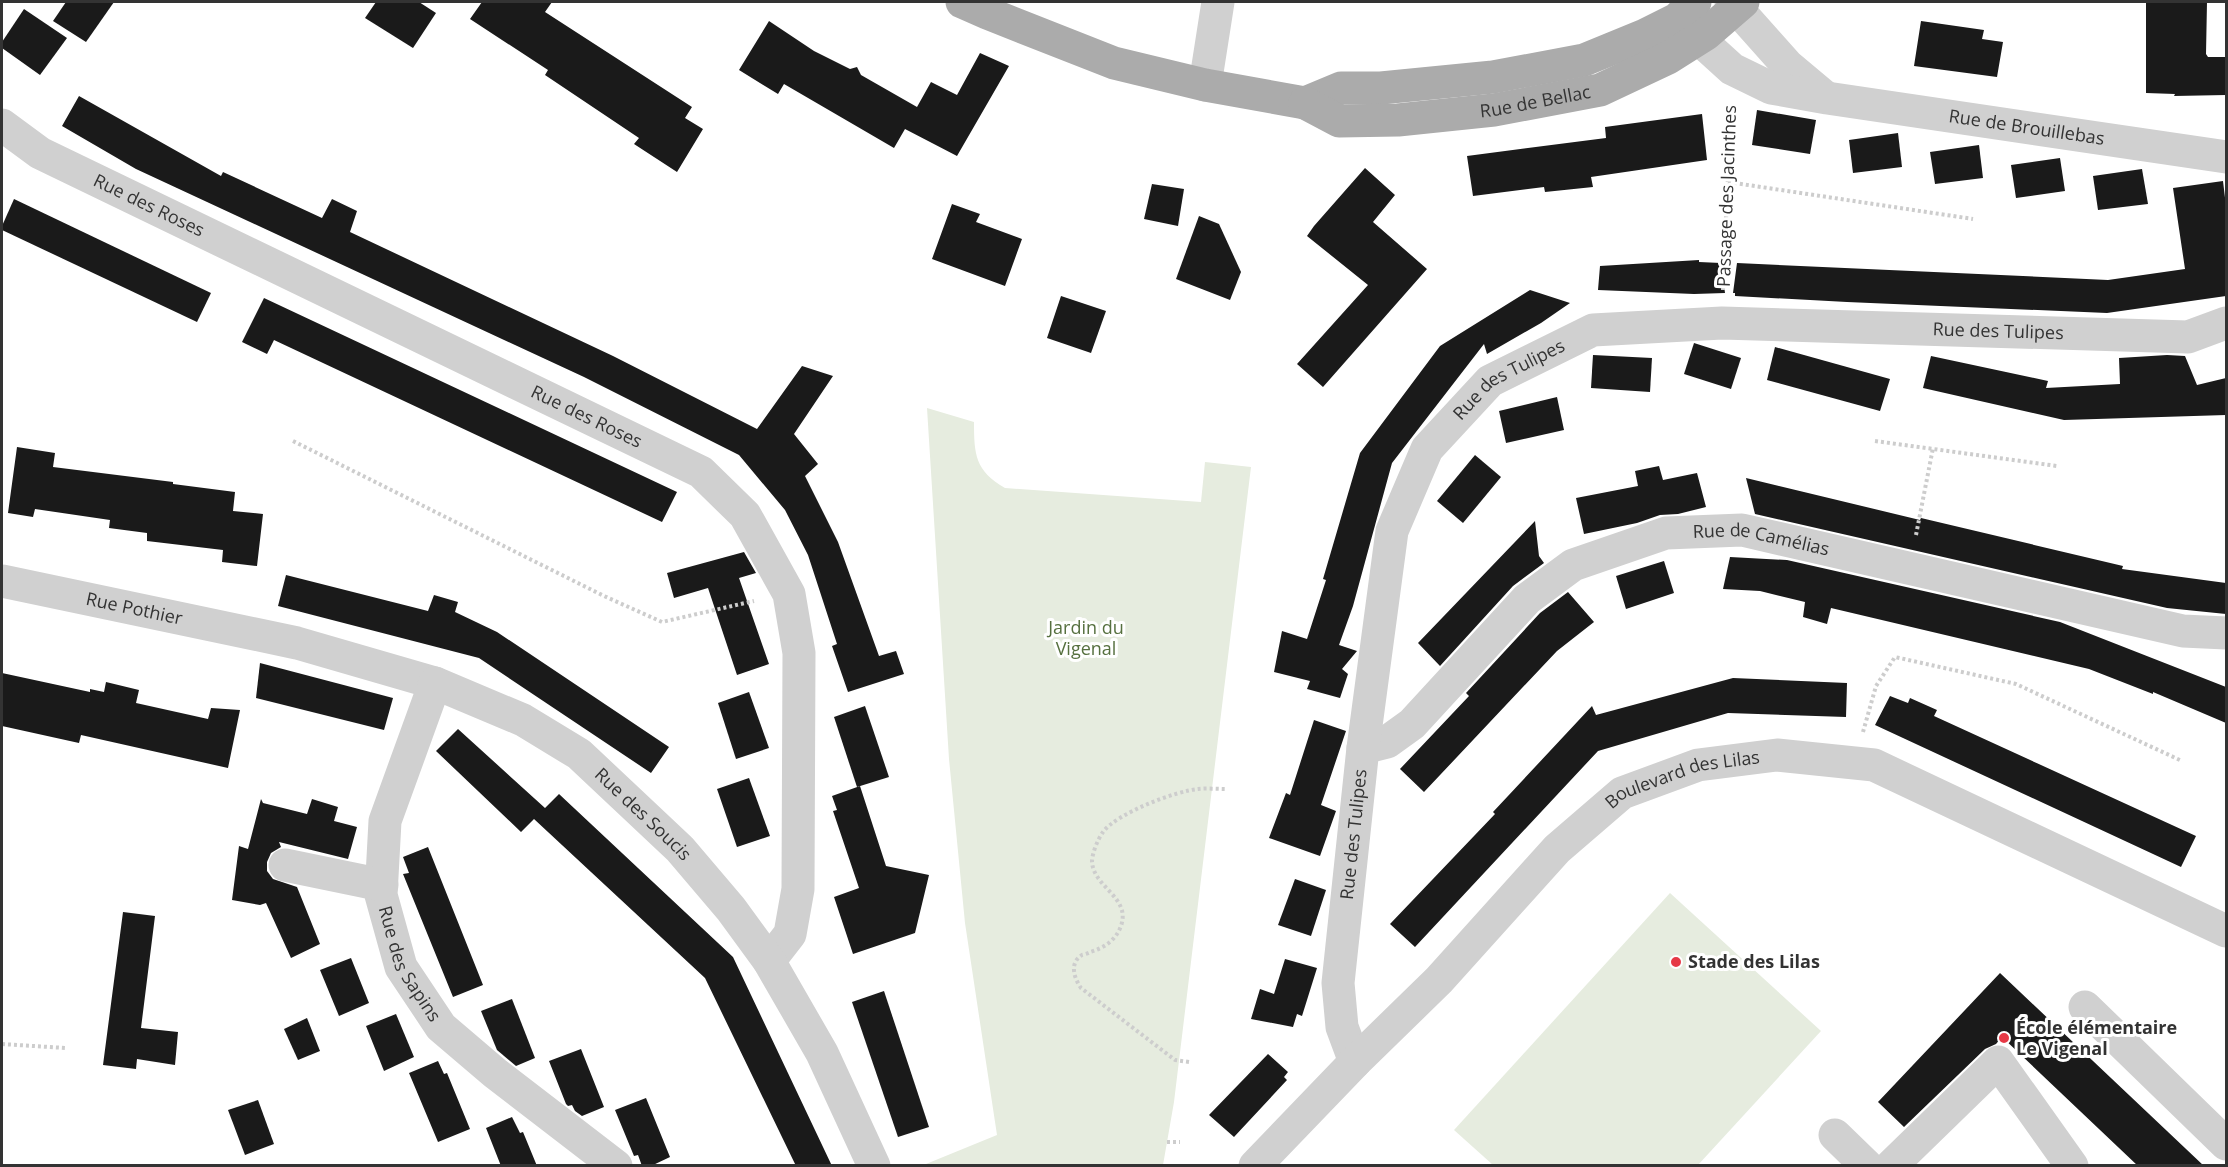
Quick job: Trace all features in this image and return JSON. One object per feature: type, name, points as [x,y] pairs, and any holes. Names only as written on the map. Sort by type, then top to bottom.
[{"type":"main road","name":"Rue de Bellac","points":[[962,2],[1114,63],[1205,85],[1305,104],[1339,121],[1398,120],[1494,110],[1600,90],[1668,58],[1690,19],[1737,3]]},
{"type":"street","points":[[1205,85],[1218,2]]},
{"type":"street","points":[[1737,3],[1788,66],[1827,98]]},
{"type":"street","name":"Rue de Brouillebas","points":[[1690,19],[1732,69],[1770,88],[2226,157]]},
{"type":"street","name":"Rue des Roses","points":[[2,125],[40,153],[701,472],[745,515],[789,594],[799,653],[798,889],[790,934],[769,961]]},
{"type":"street","name":"Rue des Tulipes","points":[[1355,1062],[1342,1027],[1338,983],[1363,748],[1392,531],[1427,449],[1490,381],[1593,330],[1722,323],[2188,337],[2226,323]]},
{"type":"street","name":"Rue de Camélias","points":[[1363,748],[1388,742],[1412,724],[1527,599],[1573,565],[1666,532],[1743,530],[2183,631],[2226,633]]},
{"type":"street","name":"Rue Pothier","points":[[2,581],[266,638]]},
{"type":"street","name":"Rue des Soucis","points":[[266,638],[307,645],[435,683],[523,720],[579,754],[680,849],[731,909],[769,961],[822,1053],[874,1166]]},
{"type":"street","name":"Rue des Sapins","points":[[435,683],[386,821],[381,895],[401,967],[441,1027],[495,1073],[616,1166]]},
{"type":"street","name":"Boulevard des Lilas","points":[[1260,1164],[1355,1062],[1439,980],[1557,849],[1622,793],[1698,765],[1777,755],[1874,765],[2225,927]]},
{"type":"street","points":[[285,865],[382,885]]},
{"type":"street","points":[[2085,1007],[2226,1144]]},
{"type":"street","points":[[1891,1166],[1998,1062],[2072,1166]]},
{"type":"street","points":[[1835,1135],[1867,1166]]},
{"type":"path","name":"Passage des Jacinthes","points":[[1722,323],[1732,69]]},
{"type":"path","points":[[1728,182],[1973,219]]},
{"type":"path","points":[[292,441],[604,596],[662,622],[789,594]]},
{"type":"path","points":[[1875,441],[2057,466]]},
{"type":"path","points":[[1910,568],[1933,448]]},
{"type":"path","points":[[1855,762],[1876,686],[1894,657],[2016,684],[2182,760]]},
{"type":"path","points":[[1189,1062],[1175,1060],[1081,988],[1074,972],[1075,963],[1082,955],[1112,941],[1122,921],[1122,909],[1117,898],[1100,878],[1092,862],[1103,831],[1164,796],[1199,789],[1226,789]]},
{"type":"path","points":[[2,1044],[65,1048]]},
{"type":"path","points":[[1167,1142],[1180,1142]]},
{"type":"green space","name":"Jardin du Vigenal","points":[[927,408],[974,422],[978,461],[987,475],[1005,488],[1201,502],[1205,462],[1251,467],[1174,1102],[1163,1165],[926,1164],[997,1135],[965,923],[949,759]]},
{"type":"green space","name":"Stade des Lilas","points":[[1670,893],[1821,1031],[1698,1165],[1493,1165],[1454,1130]]},
{"type":"building","points":[[66,2],[114,2],[86,42],[53,21]]},
{"type":"building","points":[[376,2],[419,2],[436,13],[413,48],[365,18]]},
{"type":"building","points":[[482,2],[552,2],[545,12],[692,107],[685,118],[703,129],[677,172],[634,144],[639,138],[545,75],[548,70],[470,19]]},
{"type":"building","points":[[2146,2],[2207,2],[2206,54],[2208,57],[2226,57],[2226,95],[2174,96],[2175,94],[2146,93]]},
{"type":"building","points":[[24,9],[67,38],[40,75],[2,48],[2,42]]},
{"type":"building","points":[[769,21],[814,51],[850,69],[857,67],[861,75],[917,107],[931,82],[957,95],[980,53],[1009,66],[957,156],[905,129],[894,148],[784,84],[778,94],[739,70]]},
{"type":"building","points":[[1921,21],[1984,30],[1982,39],[2003,42],[1997,77],[1914,66]]},
{"type":"building","points":[[79,96],[221,176],[223,172],[322,218],[332,199],[357,211],[350,232],[613,356],[757,429],[802,366],[833,376],[794,434],[818,464],[805,476],[838,542],[879,656],[896,651],[904,674],[848,692],[832,646],[837,644],[808,555],[785,510],[739,455],[584,377],[136,169],[62,126]]},
{"type":"building","points":[[1757,110],[1816,120],[1810,154],[1752,145]]},
{"type":"building","points":[[1702,114],[1707,160],[1591,177],[1593,187],[1545,192],[1544,187],[1473,196],[1467,156],[1606,138],[1605,127]]},
{"type":"building","points":[[1898,133],[1902,167],[1853,173],[1849,140]]},
{"type":"building","points":[[1979,145],[1983,178],[1935,184],[1930,152]]},
{"type":"building","points":[[2060,158],[2065,191],[2016,198],[2011,165]]},
{"type":"building","points":[[1365,168],[1395,195],[1373,222],[1427,269],[1323,387],[1297,364],[1368,285],[1307,236]]},
{"type":"building","points":[[2142,169],[2148,204],[2098,210],[2093,176]]},
{"type":"building","points":[[2223,181],[2226,206],[2226,296],[2107,313],[1847,302],[1735,296],[1733,293],[1737,263],[2108,280],[2185,269],[2173,188]]},
{"type":"building","points":[[1152,184],[1184,189],[1178,226],[1144,219]]},
{"type":"building","points":[[14,199],[211,293],[197,322],[2,230]]},
{"type":"building","points":[[952,204],[980,214],[976,222],[1022,239],[1005,286],[932,259]]},
{"type":"building","points":[[1199,216],[1219,224],[1241,272],[1230,300],[1176,279]]},
{"type":"building","points":[[1699,260],[1699,262],[1721,263],[1725,293],[1598,290],[1600,266]]},
{"type":"building","points":[[1530,290],[1570,303],[1541,323],[1487,354],[1484,344],[1392,463],[1353,606],[1339,645],[1357,651],[1342,669],[1348,674],[1340,698],[1307,689],[1310,681],[1274,672],[1282,631],[1307,639],[1326,580],[1323,579],[1360,453],[1440,346]]},
{"type":"building","points":[[1061,296],[1106,311],[1091,353],[1047,338]]},
{"type":"building","points":[[264,298],[677,492],[662,522],[274,340],[267,354],[242,342]]},
{"type":"building","points":[[1694,343],[1741,358],[1731,389],[1684,374]]},
{"type":"building","points":[[1775,347],[1890,379],[1880,411],[1767,380]]},
{"type":"building","points":[[1593,355],[1652,358],[1650,392],[1591,388]]},
{"type":"building","points":[[1931,356],[2048,381],[2046,388],[2120,384],[2119,358],[2185,356],[2197,385],[2226,378],[2226,415],[2064,420],[1923,388]]},
{"type":"building","points":[[1557,397],[1564,430],[1506,443],[1499,411]]},
{"type":"building","points":[[17,447],[55,453],[53,467],[235,492],[233,511],[263,514],[257,566],[222,562],[223,550],[147,541],[147,533],[109,528],[110,520],[35,509],[33,517],[8,513]]},
{"type":"building","points":[[1475,455],[1501,477],[1463,523],[1437,501]]},
{"type":"building","points":[[1659,466],[1663,480],[1697,473],[1706,507],[1678,514],[1660,515],[1637,523],[1584,534],[1576,498],[1638,486],[1635,471]]},
{"type":"building","points":[[1746,478],[2123,566],[2122,569],[2226,583],[2226,614],[2167,608],[1755,514]]},
{"type":"building","points":[[1535,521],[1539,556],[1544,563],[1513,586],[1440,666],[1418,643]]},
{"type":"building","points":[[744,552],[756,573],[739,578],[769,664],[737,675],[708,588],[674,598],[667,573]]},
{"type":"building","points":[[1730,557],[1787,560],[2060,622],[2226,687],[2226,723],[2153,692],[2153,694],[2089,669],[1831,608],[1827,624],[1803,617],[1805,602],[1760,591],[1723,589]]},
{"type":"building","points":[[1664,561],[1674,593],[1626,609],[1616,576]]},
{"type":"building","points":[[286,575],[428,611],[434,595],[458,602],[455,612],[497,632],[669,747],[651,773],[479,658],[278,606]]},
{"type":"building","points":[[1568,592],[1594,622],[1557,651],[1424,792],[1400,769],[1469,696],[1466,693],[1540,613]]},
{"type":"building","points":[[260,663],[393,698],[384,730],[256,698]]},
{"type":"building","points":[[2,673],[90,692],[90,689],[104,692],[106,682],[139,690],[136,703],[208,719],[211,708],[240,710],[228,768],[81,735],[79,743],[2,726]]},
{"type":"building","points":[[1733,678],[1847,683],[1846,717],[1728,713],[1598,751],[1415,947],[1390,924],[1495,814],[1493,812],[1592,706],[1596,715]]},
{"type":"building","points":[[749,692],[769,748],[736,759],[718,703]]},
{"type":"building","points":[[1890,696],[1908,703],[1910,698],[1937,710],[1934,716],[2196,836],[2181,867],[1875,725]]},
{"type":"building","points":[[865,706],[889,777],[857,787],[834,717]]},
{"type":"building","points":[[1314,720],[1346,731],[1321,805],[1336,811],[1320,856],[1269,838],[1286,793],[1290,795]]},
{"type":"building","points":[[458,729],[545,808],[559,794],[733,957],[832,1166],[796,1166],[705,978],[534,819],[521,832],[436,751]]},
{"type":"building","points":[[749,778],[770,836],[737,847],[717,789]]},
{"type":"building","points":[[860,786],[886,866],[929,875],[915,933],[853,954],[834,897],[859,888],[833,811],[837,810],[832,796]]},
{"type":"building","points":[[261,799],[263,803],[307,814],[312,799],[338,807],[334,821],[357,827],[348,859],[279,842],[281,847],[271,853],[267,862],[267,871],[273,879],[297,887],[320,944],[291,958],[266,903],[260,905],[232,900],[239,846],[248,849]]},
{"type":"building","points":[[428,847],[483,985],[453,997],[403,874],[409,873],[403,857]]},
{"type":"building","points":[[1295,879],[1326,890],[1311,936],[1278,925]]},
{"type":"building","points":[[123,912],[155,916],[141,1028],[178,1032],[175,1065],[137,1059],[136,1069],[103,1065]]},
{"type":"building","points":[[351,958],[369,1003],[339,1016],[320,970]]},
{"type":"building","points":[[1285,959],[1317,968],[1302,1016],[1297,1014],[1293,1027],[1251,1019],[1260,989],[1274,994]]},
{"type":"building","points":[[2000,973],[2204,1166],[2138,1166],[2002,1037],[1996,1044],[1985,1049],[1904,1127],[1878,1102]]},
{"type":"building","points":[[884,991],[929,1127],[898,1137],[852,1002]]},
{"type":"building","points":[[512,999],[535,1058],[516,1066],[497,1050],[481,1011]]},
{"type":"building","points":[[396,1014],[414,1057],[384,1071],[366,1026]]},
{"type":"building","points":[[307,1018],[320,1051],[298,1060],[284,1029]]},
{"type":"building","points":[[581,1049],[604,1107],[582,1116],[575,1111],[572,1105],[566,1104],[549,1061]]},
{"type":"building","points":[[1268,1054],[1288,1072],[1284,1077],[1287,1080],[1234,1137],[1209,1115]]},
{"type":"building","points":[[438,1061],[444,1074],[447,1073],[470,1129],[438,1142],[409,1073]]},
{"type":"building","points":[[646,1098],[670,1157],[651,1166],[642,1166],[638,1155],[634,1156],[615,1110]]},
{"type":"building","points":[[258,1100],[274,1144],[245,1155],[228,1110]]},
{"type":"building","points":[[512,1117],[520,1133],[523,1132],[537,1166],[501,1166],[486,1128]]},
{"type":"place","name":"Stade des Lilas","points":[[1676,962]]},
{"type":"place","name":"École élémentaire Le Vigenal","points":[[2004,1038]]}]
